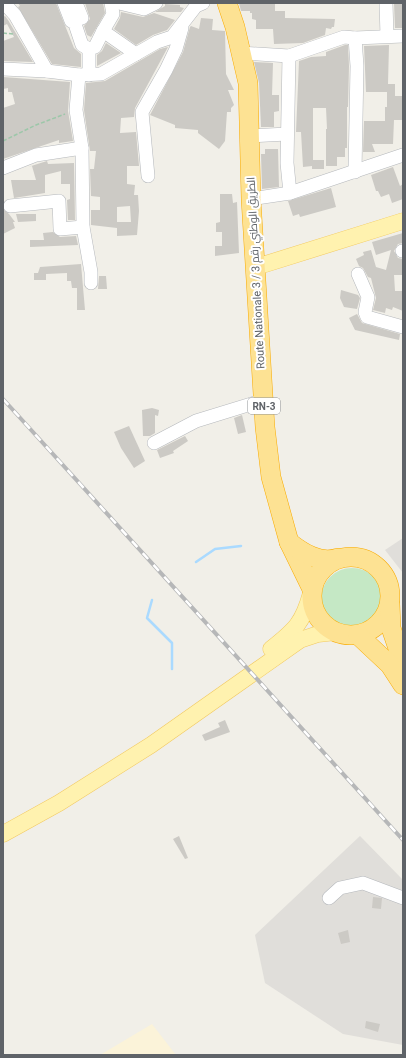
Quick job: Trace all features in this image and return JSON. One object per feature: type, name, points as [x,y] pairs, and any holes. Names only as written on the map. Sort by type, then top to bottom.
[{"type":"highway","name":"Route Nationale 3 / الطريق الوطني رقم 3","points":[[227,3],[235,26],[248,83],[251,199],[264,400],[271,477],[290,542]]},
{"type":"highway","points":[[290,542],[300,550],[312,556],[330,561],[352,556],[366,559],[378,566],[386,577],[391,590],[391,628],[402,660]]},
{"type":"highway","name":"RN-3","points":[[290,542],[312,591]]},
{"type":"highway","points":[[338,558],[330,562],[321,570],[314,581],[312,591],[314,609],[317,616],[325,626],[346,635],[358,635],[371,630],[382,621],[390,604]]},
{"type":"highway","points":[[358,635],[390,665],[403,685]]},
{"type":"main road","points":[[256,267],[403,221]]},
{"type":"main road","points":[[3,822],[147,737],[253,663],[300,623],[306,614],[312,591]]},
{"type":"main road","points":[[3,834],[59,803],[151,745],[300,640],[318,634],[336,632]]},
{"type":"street","points":[[4,3],[15,15],[47,71]]},
{"type":"street","points":[[64,3],[72,21],[74,21],[82,45],[88,49],[95,47],[113,14],[111,3]]},
{"type":"street","points":[[74,21],[82,18],[76,3]]},
{"type":"street","points":[[119,3],[144,9],[156,3]]},
{"type":"street","points":[[386,3],[387,36]]},
{"type":"street","points":[[3,69],[47,71],[84,75],[101,74],[157,42],[172,37],[182,26],[194,4]]},
{"type":"street","points":[[148,176],[142,112],[176,49],[182,26]]},
{"type":"street","points":[[103,31],[136,54]]},
{"type":"street","points":[[240,53],[289,56],[339,38],[403,36]]},
{"type":"street","points":[[355,38],[357,66],[355,172]]},
{"type":"street","points":[[88,49],[76,110],[82,148],[83,228],[91,272],[91,283]]},
{"type":"street","points":[[289,56],[287,163],[290,193]]},
{"type":"street","points":[[250,136],[287,134]]},
{"type":"street","points":[[3,168],[36,155],[82,148]]},
{"type":"street","points":[[251,199],[290,193],[403,155]]},
{"type":"street","points":[[10,206],[59,201],[60,229],[83,228]]},
{"type":"street","points":[[358,274],[368,296],[365,312],[367,317],[403,327]]},
{"type":"street","points":[[154,443],[196,421],[264,400]]},
{"type":"street","points":[[329,898],[340,888],[363,883],[403,898]]},
{"type":"path","points":[[3,141],[36,125],[76,110]]},
{"type":"shaded area","points":[[403,538],[403,573],[385,550]]},
{"type":"shaded area","points":[[360,836],[403,880],[403,1045],[343,1034],[265,983],[255,935]]},
{"type":"green space","points":[[346,568],[358,568],[374,577],[381,587],[383,599],[381,611],[374,621],[358,630],[346,630],[335,625],[326,616],[321,605],[321,593],[326,582],[335,573]]},
{"type":"sand","points":[[152,1024],[176,1055],[100,1055]]},
{"type":"building","points":[[18,3],[56,3],[74,48],[81,54],[81,67],[52,64],[18,7],[20,6]]},
{"type":"building","points":[[85,3],[103,3],[105,13],[91,37],[87,35],[84,26],[90,19]]},
{"type":"building","points":[[239,3],[275,3],[275,11],[285,11],[285,18],[335,19],[334,27],[331,29],[326,28],[325,35],[303,43],[274,44],[273,29],[256,29],[256,20],[252,19],[252,13],[250,13],[250,11],[241,11]]},
{"type":"building","points":[[394,3],[402,3],[402,28],[395,28]]},
{"type":"building","points":[[165,4],[180,5],[180,7],[184,8],[181,12],[155,12],[165,6]]},
{"type":"building","points":[[121,12],[143,17],[154,13],[175,20],[167,30],[153,35],[136,45],[114,29],[120,18]]},
{"type":"building","points":[[5,16],[33,62],[3,61],[3,41],[14,37],[7,24],[3,26],[3,17]]},
{"type":"building","points":[[201,18],[213,19],[212,30],[225,31],[226,74],[234,90],[228,90],[234,105],[231,108],[231,112],[227,112],[225,141],[219,149],[198,133],[198,130],[175,128],[175,125],[150,115],[183,52],[190,27],[199,29]]},
{"type":"building","points":[[106,43],[121,53],[97,66],[97,55],[102,51]]},
{"type":"building","points":[[348,45],[349,66],[347,148],[345,148],[345,157],[337,157],[337,166],[326,166],[326,108],[313,108],[313,160],[324,160],[324,169],[312,169],[312,166],[303,167],[301,132],[296,132],[299,61],[311,57],[326,56],[326,52]]},
{"type":"building","points":[[389,45],[388,84],[395,84],[395,96],[403,96],[403,120],[394,120],[393,144],[372,144],[375,152],[363,152],[364,121],[385,121],[385,107],[387,107],[387,92],[366,92],[364,46]]},
{"type":"building","points":[[168,47],[135,108],[134,117],[121,118],[120,133],[136,132],[139,166],[127,166],[127,184],[135,185],[134,195],[138,195],[139,211],[137,235],[117,236],[117,228],[91,225],[91,210],[100,210],[100,197],[91,196],[90,169],[94,169],[96,151],[90,151],[84,110],[86,83],[105,81],[160,49]],"holes":[[[130,206],[131,222],[117,222],[117,207]]]},
{"type":"building","points":[[254,62],[273,63],[272,95],[279,95],[279,111],[274,112],[274,127],[261,127],[259,83]]},
{"type":"building","points":[[3,77],[70,82],[68,111],[73,141],[59,143],[59,140],[3,159],[3,108],[15,104],[12,92],[8,92],[8,88],[3,89]]},
{"type":"building","points":[[265,149],[278,149],[279,187],[262,189],[261,154],[265,154]]},
{"type":"building","points":[[47,161],[48,164],[74,163],[75,220],[68,220],[67,200],[70,199],[70,184],[61,184],[61,171],[45,175],[45,193],[14,198],[11,180],[36,180],[32,166],[28,167]]},
{"type":"building","points":[[393,167],[400,186],[403,184],[403,199],[392,203],[389,194],[381,197],[378,191],[376,191],[371,175]]},
{"type":"building","points":[[331,188],[336,207],[300,217],[299,214],[293,216],[288,201]]},
{"type":"building","points":[[220,194],[232,194],[233,203],[237,202],[239,253],[215,256],[215,246],[222,246],[222,232],[216,232],[216,223],[220,222]]},
{"type":"building","points":[[3,209],[15,222],[13,222],[15,228],[3,234]]},
{"type":"building","points":[[16,214],[36,214],[36,221],[18,222]]},
{"type":"building","points":[[53,232],[60,237],[76,236],[78,245],[30,247],[30,240],[44,240],[43,233]]},
{"type":"building","points":[[403,233],[403,243],[398,244],[394,251],[398,258],[403,259],[403,275],[394,275],[395,291],[403,291],[403,311],[393,307],[392,310],[386,308],[385,313],[373,310],[376,298],[371,278],[368,277],[363,268],[359,266],[356,259],[364,255],[363,252],[371,250],[376,267],[386,270],[391,250],[376,255],[372,242]]},
{"type":"building","points":[[81,264],[85,310],[77,310],[77,288],[72,288],[71,281],[67,281],[67,273],[46,274],[46,280],[34,280],[34,273],[38,273],[40,267]]},
{"type":"building","points":[[99,276],[106,276],[107,289],[98,289]]},
{"type":"building","points":[[341,290],[358,295],[360,298],[357,309],[344,307],[340,298]]},
{"type":"building","points":[[357,314],[362,323],[400,334],[399,340],[355,330],[349,318]]},
{"type":"building","points":[[152,408],[159,410],[158,416],[155,415],[155,433],[150,436],[143,436],[142,410]]},
{"type":"building","points":[[242,415],[246,432],[238,434],[234,418]]},
{"type":"building","points":[[129,426],[145,461],[134,468],[121,448],[114,432]]},
{"type":"building","points":[[185,436],[188,441],[173,451],[174,453],[160,458],[157,450]]},
{"type":"building","points":[[225,720],[230,732],[205,741],[202,735],[220,727],[218,723]]},
{"type":"building","points":[[179,836],[188,858],[185,859],[173,839]]},
{"type":"building","points":[[373,897],[382,898],[381,909],[372,908]]},
{"type":"building","points":[[348,930],[350,942],[341,944],[338,933]]},
{"type":"building","points":[[366,1021],[380,1024],[378,1032],[365,1028]]},
{"type":"waterway","points":[[196,562],[215,549],[241,546]]},
{"type":"waterway","points":[[152,600],[147,618],[172,643],[172,669]]},
{"type":"railway","points":[[3,399],[403,840]]}]
